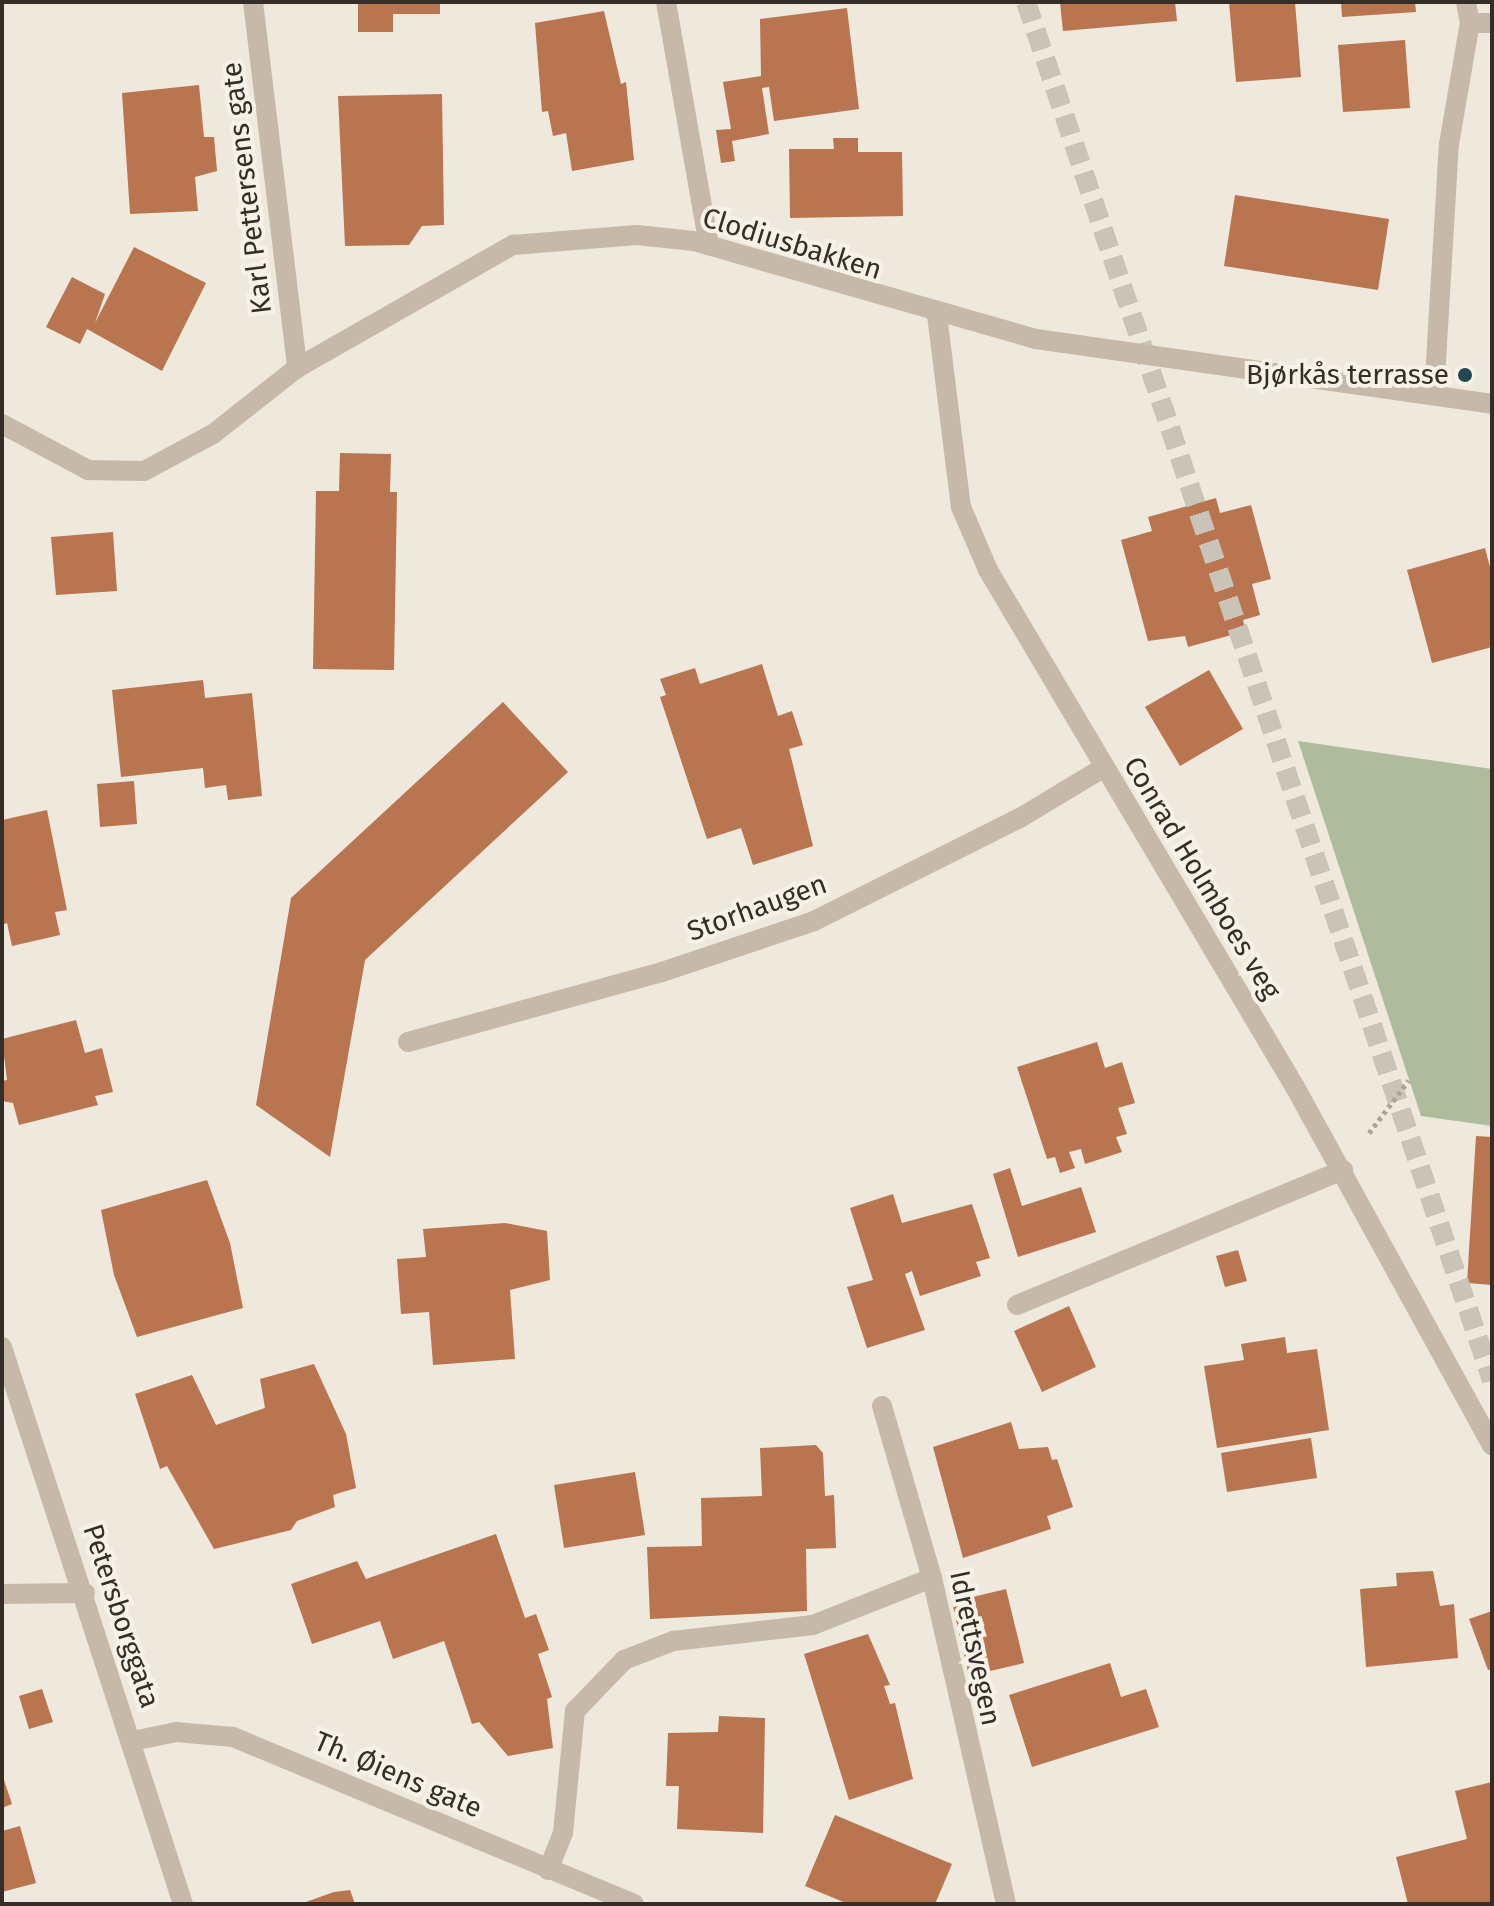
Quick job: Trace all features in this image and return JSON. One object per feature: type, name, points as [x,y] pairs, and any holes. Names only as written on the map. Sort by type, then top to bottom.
[{"type":"street","name":"Karl Pettersens gate","points":[[253,2],[297,368]]},
{"type":"street","points":[[666,2],[709,245]]},
{"type":"street","points":[[1434,395],[1449,144],[1470,23],[1466,2]]},
{"type":"street","points":[[1470,23],[1492,23]]},
{"type":"street","name":"Clodiusbakken","points":[[2,424],[88,470],[144,471],[213,434],[297,368],[513,245],[637,235],[709,245],[937,315],[1036,339],[1492,404]]},
{"type":"street","name":"Conrad Holmboes veg","points":[[937,315],[961,507],[988,570],[1343,1170],[1492,1445]]},
{"type":"street","name":"Storhaugen","points":[[408,1042],[662,972],[814,921],[1020,818],[1103,768]]},
{"type":"street","points":[[1017,1305],[1343,1170]]},
{"type":"street","name":"Petersborggata","points":[[2,1347],[85,1593],[183,1904]]},
{"type":"street","name":"Idrettsvegen","points":[[882,1406],[932,1578],[1006,1904]]},
{"type":"street","points":[[548,1870],[563,1833],[575,1711],[624,1660],[673,1641],[813,1625],[932,1578]]},
{"type":"street","points":[[2,1594],[85,1593]]},
{"type":"street","name":"Th. Øiens gate","points":[[133,1741],[176,1732],[233,1737],[634,1904]]},
{"type":"path","points":[[1368,1135],[1409,1080]]},
{"type":"green space","points":[[1298,741],[1492,769],[1492,1126],[1421,1116]]},
{"type":"building","points":[[358,2],[440,2],[440,14],[393,14],[393,32],[358,32]]},
{"type":"building","points":[[1060,2],[1175,2],[1177,21],[1063,31]]},
{"type":"building","points":[[1229,2],[1295,2],[1301,77],[1236,82]]},
{"type":"building","points":[[1341,2],[1415,2],[1416,12],[1342,17]]},
{"type":"building","points":[[847,8],[859,109],[774,121],[769,87],[762,88],[769,134],[732,141],[735,161],[721,163],[716,130],[731,129],[723,82],[761,76],[760,19]]},
{"type":"building","points":[[604,11],[621,84],[626,82],[634,160],[572,171],[566,133],[553,136],[548,111],[542,112],[535,23]]},
{"type":"building","points":[[1405,40],[1410,108],[1343,112],[1338,45]]},
{"type":"building","points":[[199,85],[204,137],[214,137],[217,171],[195,177],[198,211],[130,214],[122,93]]},
{"type":"building","points":[[442,94],[444,225],[422,226],[409,245],[345,246],[338,96]]},
{"type":"building","points":[[833,138],[858,138],[858,152],[902,152],[903,216],[790,218],[789,149],[834,149]]},
{"type":"building","points":[[1235,195],[1389,219],[1378,290],[1224,266]]},
{"type":"building","points":[[134,247],[206,283],[162,371],[87,329],[80,344],[46,327],[72,277],[105,294],[95,323]]},
{"type":"building","points":[[340,453],[391,454],[390,492],[397,492],[394,670],[313,669],[316,491],[339,491]]},
{"type":"building","points":[[1216,498],[1220,513],[1251,505],[1271,579],[1252,584],[1260,615],[1243,620],[1246,631],[1188,647],[1185,636],[1148,641],[1121,540],[1152,531],[1148,517]]},
{"type":"building","points":[[113,532],[117,591],[56,595],[51,537]]},
{"type":"building","points":[[1485,548],[1492,575],[1492,647],[1432,663],[1407,570]]},
{"type":"building","points":[[762,664],[778,716],[792,711],[803,745],[789,749],[813,846],[753,865],[741,828],[707,839],[660,697],[666,695],[660,679],[695,668],[700,684]]},
{"type":"building","points":[[1209,670],[1243,729],[1180,766],[1145,707]]},
{"type":"building","points":[[203,680],[205,698],[252,693],[262,796],[228,800],[226,785],[205,788],[203,768],[121,777],[112,690]]},
{"type":"building","points":[[503,702],[568,772],[365,960],[330,1157],[256,1105],[291,898]]},
{"type":"building","points":[[134,781],[137,824],[100,827],[97,784]]},
{"type":"building","points":[[47,810],[67,910],[55,912],[60,935],[12,946],[7,923],[2,925],[2,820]]},
{"type":"building","points":[[76,1020],[85,1053],[102,1048],[113,1092],[95,1096],[98,1105],[19,1125],[13,1103],[2,1101],[2,1081],[7,1080],[2,1039]]},
{"type":"building","points":[[1097,1042],[1105,1068],[1122,1062],[1135,1103],[1118,1108],[1127,1134],[1116,1137],[1122,1152],[1085,1164],[1081,1149],[1069,1152],[1075,1168],[1060,1173],[1055,1157],[1047,1159],[1017,1067]]},
{"type":"building","points":[[1476,1136],[1492,1137],[1492,1285],[1467,1283]]},
{"type":"building","points":[[1010,1168],[1022,1206],[1081,1187],[1096,1232],[1018,1257],[993,1174]]},
{"type":"building","points":[[207,1180],[230,1243],[243,1308],[137,1337],[114,1275],[101,1210]]},
{"type":"building","points":[[893,1194],[902,1223],[972,1204],[990,1258],[976,1262],[981,1276],[920,1296],[912,1271],[905,1274],[925,1330],[867,1348],[847,1287],[873,1280],[850,1208]]},
{"type":"building","points":[[505,1223],[547,1231],[550,1280],[510,1290],[515,1359],[433,1365],[429,1312],[401,1314],[397,1259],[426,1257],[423,1229]]},
{"type":"building","points":[[1238,1250],[1247,1281],[1225,1287],[1216,1256]]},
{"type":"building","points":[[1069,1306],[1096,1367],[1042,1392],[1014,1331]]},
{"type":"building","points":[[1285,1337],[1287,1353],[1317,1349],[1329,1430],[1217,1448],[1204,1366],[1244,1360],[1241,1344]]},
{"type":"building","points":[[314,1364],[346,1434],[356,1488],[333,1495],[335,1507],[297,1521],[291,1530],[214,1549],[167,1466],[160,1469],[135,1394],[192,1375],[216,1425],[265,1408],[260,1379]]},
{"type":"building","points":[[1011,1422],[1019,1449],[1048,1447],[1052,1460],[1057,1459],[1073,1507],[1047,1516],[1051,1529],[963,1558],[933,1447]]},
{"type":"building","points":[[1311,1438],[1317,1478],[1227,1492],[1221,1453]]},
{"type":"building","points":[[816,1445],[823,1453],[825,1496],[834,1495],[836,1548],[806,1549],[807,1611],[650,1619],[647,1547],[702,1546],[701,1498],[762,1496],[760,1448]]},
{"type":"building","points":[[635,1472],[645,1535],[564,1548],[554,1485]]},
{"type":"building","points":[[496,1534],[525,1618],[536,1614],[549,1650],[538,1654],[552,1697],[547,1699],[553,1748],[508,1756],[479,1722],[472,1724],[444,1641],[393,1659],[380,1621],[312,1644],[291,1584],[357,1561],[366,1579]]},
{"type":"building","points":[[1433,1571],[1440,1606],[1454,1604],[1458,1658],[1366,1667],[1360,1589],[1397,1586],[1396,1573]]},
{"type":"building","points":[[1006,1589],[1024,1663],[969,1676],[952,1602]]},
{"type":"building","points":[[1492,1611],[1492,1669],[1488,1670],[1469,1619]]},
{"type":"building","points":[[868,1634],[890,1685],[884,1686],[890,1704],[895,1703],[913,1779],[849,1800],[804,1654]]},
{"type":"building","points":[[1110,1663],[1121,1697],[1146,1689],[1159,1727],[1032,1767],[1009,1695]]},
{"type":"building","points":[[42,1689],[53,1722],[29,1729],[19,1696]]},
{"type":"building","points":[[719,1716],[765,1718],[763,1833],[677,1829],[679,1786],[666,1786],[668,1733],[718,1732]]},
{"type":"building","points":[[2,1774],[12,1804],[2,1808]]},
{"type":"building","points":[[1492,1782],[1492,1904],[1408,1904],[1396,1857],[1467,1839],[1455,1791]]},
{"type":"building","points":[[835,1815],[952,1864],[935,1904],[848,1904],[805,1886]]},
{"type":"building","points":[[20,1826],[36,1883],[2,1892],[2,1831]]},
{"type":"building","points":[[350,1890],[355,1904],[300,1904],[334,1892]]},
{"type":"tunnel","points":[[1026,2],[1492,1380]]},
{"type":"place","name":"Bjørkås terrasse","points":[[1465,375]]}]
